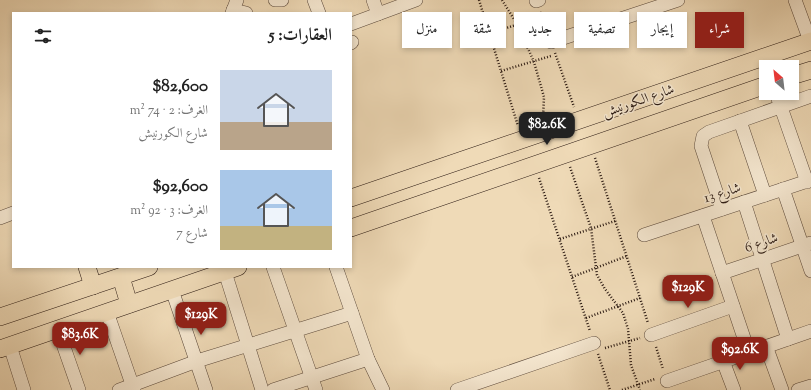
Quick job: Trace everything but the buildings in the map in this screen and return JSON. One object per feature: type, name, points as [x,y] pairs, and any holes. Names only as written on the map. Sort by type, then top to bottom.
[{"type":"main road","name":"شارع الكورنيش","points":[[352,198],[810,41]]},
{"type":"main road","points":[[799,74],[811,70]]},
{"type":"main road","name":"شارع الكورنيش","points":[[352,228],[759,87]]},
{"type":"main road","points":[[549,131],[565,153]]},
{"type":"main road","points":[[87,268],[93,286]]},
{"type":"main road","points":[[0,317],[146,268]]},
{"type":"main road","points":[[5,348],[231,269]]},
{"type":"main road","points":[[121,277],[129,304]]},
{"type":"street","points":[[275,0],[282,0]]},
{"type":"street","points":[[314,0],[319,12]]},
{"type":"street","points":[[373,0],[378,14]]},
{"type":"street","points":[[352,24],[416,0]]},
{"type":"street","points":[[566,37],[678,0]]},
{"type":"street","points":[[795,0],[810,41]]},
{"type":"street","points":[[234,8],[244,12]]},
{"type":"street","points":[[722,209],[701,146],[702,139],[706,134],[811,96]]},
{"type":"street","points":[[778,100],[809,181]]},
{"type":"street","points":[[740,121],[764,195]]},
{"type":"street","name":"شارع 13","points":[[644,235],[809,181]]},
{"type":"street","points":[[783,190],[807,244],[811,271]]},
{"type":"street","points":[[744,202],[788,339]]},
{"type":"street","points":[[0,218],[12,213]]},
{"type":"street","points":[[703,216],[749,353]]},
{"type":"street","name":"شارع 6","points":[[722,273],[807,244]]},
{"type":"street","points":[[273,268],[316,390]]},
{"type":"street","points":[[336,268],[368,358],[383,390]]},
{"type":"street","points":[[231,269],[248,345],[262,390]]},
{"type":"street","points":[[172,290],[206,390]]},
{"type":"street","points":[[652,335],[733,306]]},
{"type":"street","points":[[107,312],[133,388]]},
{"type":"street","points":[[119,390],[133,388],[197,362],[352,313]]},
{"type":"street","points":[[58,330],[79,390]]},
{"type":"street","points":[[666,378],[723,362],[788,339],[810,336]]},
{"type":"street","points":[[766,346],[782,390]]},
{"type":"street","points":[[457,390],[595,347]]},
{"type":"street","points":[[5,348],[24,390]]},
{"type":"street","points":[[274,390],[368,358]]},
{"type":"street","points":[[723,362],[734,390]]},
{"type":"path","points":[[479,0],[483,12]]},
{"type":"path","points":[[502,0],[514,19]]},
{"type":"path","points":[[538,1],[541,12]]},
{"type":"path","points":[[494,48],[522,140]]},
{"type":"path","points":[[527,48],[544,97],[549,131]]},
{"type":"path","points":[[553,48],[578,121]]},
{"type":"path","points":[[501,71],[555,54]]},
{"type":"path","points":[[590,145],[666,378],[622,390]]},
{"type":"path","points":[[565,153],[592,228],[597,275],[605,289],[623,313],[630,340],[630,365],[640,390]]},
{"type":"path","points":[[535,164],[610,390]]},
{"type":"path","points":[[560,239],[615,221]]},
{"type":"path","points":[[572,277],[626,256]]},
{"type":"path","points":[[586,318],[640,298]]},
{"type":"path","points":[[595,347],[652,335]]}]
